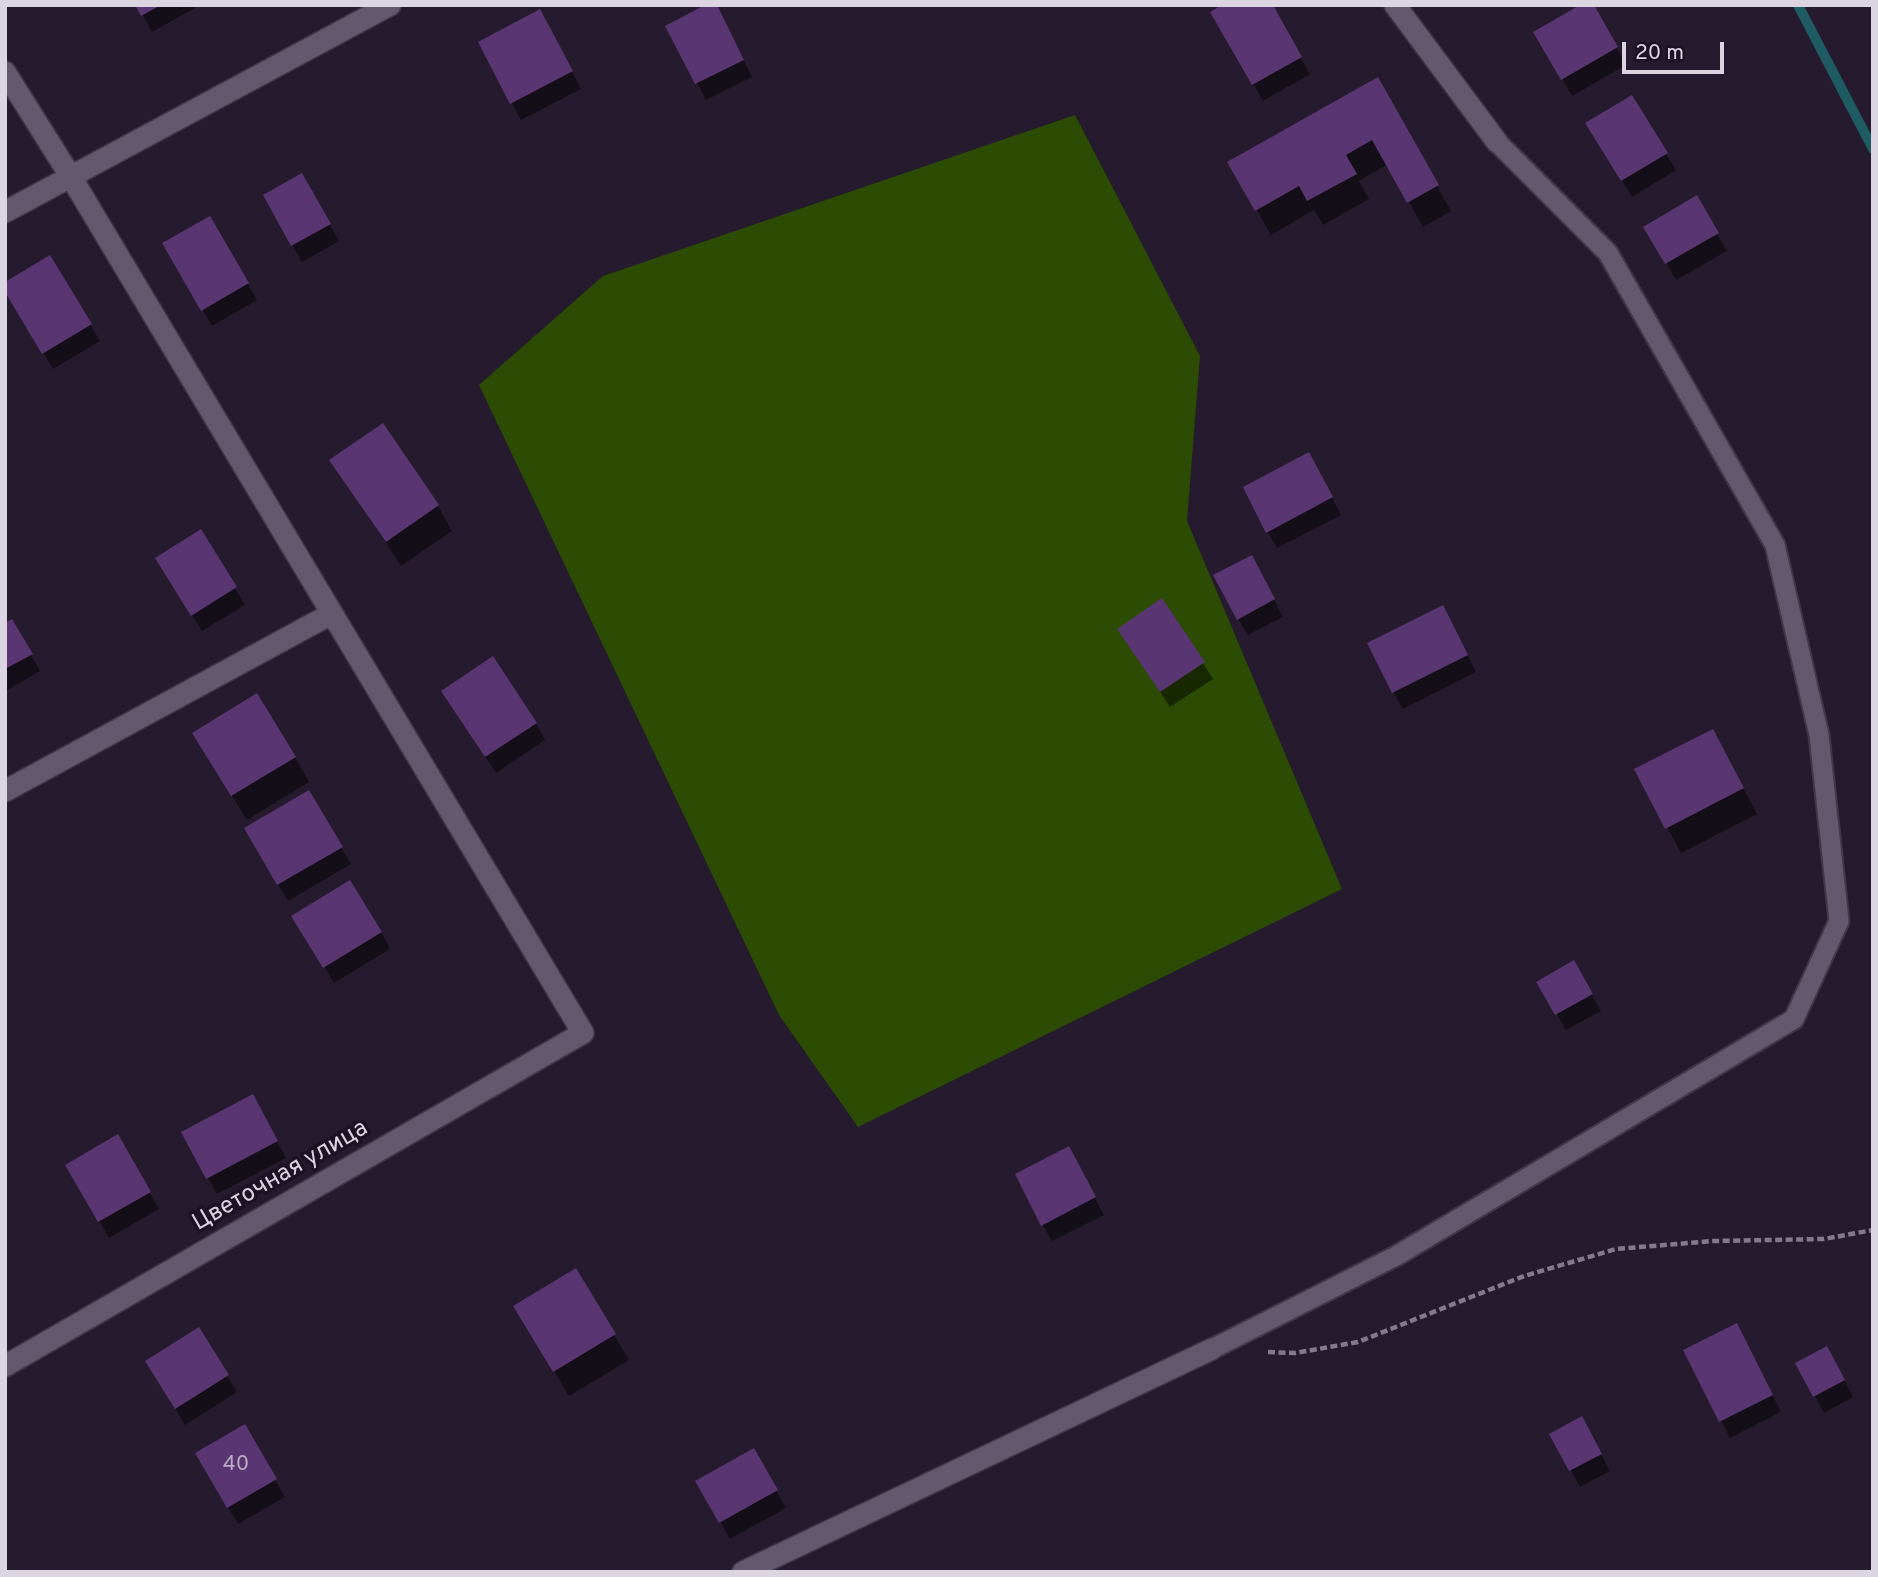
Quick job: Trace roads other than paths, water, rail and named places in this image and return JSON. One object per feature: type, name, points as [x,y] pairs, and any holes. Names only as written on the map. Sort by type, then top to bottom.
[{"type":"street","points":[[5,212],[390,5]]},
{"type":"street","points":[[1395,5],[1497,142]]},
{"type":"street","points":[[5,72],[71,177],[331,614],[5,791]]},
{"type":"street","name":"Цветочная улица","points":[[5,1366],[583,1034],[331,614]]},
{"type":"street","points":[[743,1572],[1212,1349]]},
{"type":"lane","points":[[1212,1349],[1396,1256],[1794,1018],[1839,921],[1819,735],[1775,545],[1608,253],[1497,142]]},
{"type":"waterway","points":[[1798,5],[1873,149]]}]
